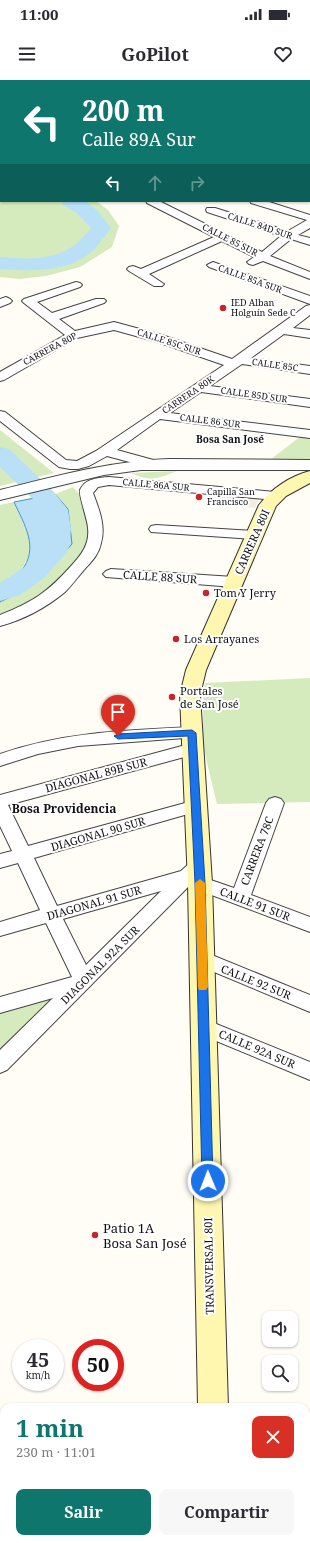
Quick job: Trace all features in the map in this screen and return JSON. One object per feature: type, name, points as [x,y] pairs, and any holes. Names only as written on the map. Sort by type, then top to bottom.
[{"type":"main road","name":"CARRERA 80I","points":[[196,670],[268,505],[274,496],[310,476]]},
{"type":"main road","name":"TRANSVERSAL 80I","points":[[196,670],[190,695],[196,806],[196,875],[202,959],[213,1403]]},
{"type":"street","name":"CALLE 85 SUR","points":[[153,202],[262,257],[310,276]]},
{"type":"street","points":[[258,202],[310,218]]},
{"type":"street","name":"CALLE 84D SUR","points":[[211,210],[310,242]]},
{"type":"street","points":[[233,272],[262,257],[288,236],[310,223]]},
{"type":"street","points":[[158,284],[136,271],[222,237]]},
{"type":"street","name":"CALLE 85A SUR","points":[[213,265],[310,300]]},
{"type":"street","points":[[73,335],[28,301],[76,285]]},
{"type":"street","points":[[50,318],[100,301]]},
{"type":"street","name":"CARRERA 80K","points":[[0,415],[60,463],[70,465],[83,463],[104,451],[237,362],[310,309]]},
{"type":"street","name":"CARRERA 80P","points":[[0,377],[73,335],[103,327]]},
{"type":"street","name":"CALLE 85C SUR","points":[[103,327],[124,328],[237,362]]},
{"type":"street","points":[[283,330],[310,334]]},
{"type":"street","name":"CALLE 85C","points":[[237,362],[310,370]]},
{"type":"street","name":"CALLE 85D SUR","points":[[198,388],[310,403]]},
{"type":"street","name":"CALLE 86 SUR","points":[[158,415],[310,434]]},
{"type":"street","name":"CALLE 86A SUR","points":[[104,451],[152,464]]},
{"type":"street","name":"CALLE 86A SUR","points":[[2,495],[115,468],[152,464],[310,465]]},
{"type":"street","name":"CALLE 86A SUR","points":[[0,621],[27,610],[60,588],[90,554],[94,544],[96,530],[93,512],[86,493],[87,489],[94,483],[109,481],[274,496]]},
{"type":"street","points":[[156,529],[254,535]]},
{"type":"street","name":"CALLE 88 SUR","points":[[111,574],[234,582]]},
{"type":"street","points":[[0,760],[26,751],[61,743],[130,735],[192,741]]},
{"type":"street","name":"DIAGONAL 89B SUR","points":[[0,801],[192,741]]},
{"type":"street","name":"CARRERA 78C","points":[[240,898],[275,803]]},
{"type":"street","name":"DIAGONAL 90 SUR","points":[[0,861],[196,806]]},
{"type":"street","points":[[0,807],[84,981],[0,1005]]},
{"type":"street","name":"CALLE 91 SUR","points":[[196,875],[240,898],[310,925]]},
{"type":"street","name":"DIAGONAL 91 SUR","points":[[0,929],[196,875]]},
{"type":"street","name":"DIAGONAL 92A SUR","points":[[0,1064],[84,981],[196,875]]},
{"type":"street","name":"CALLE 92 SUR","points":[[202,959],[310,1004]]},
{"type":"street","name":"CALLE 92A SUR","points":[[204,1027],[310,1071]]},
{"type":"green space","points":[[0,202],[97,202],[108,210],[119,226],[112,247],[80,267],[46,276],[19,279],[0,277]]},
{"type":"green space","points":[[0,430],[54,473],[0,486]]},
{"type":"green space","points":[[301,436],[310,438],[310,460],[270,460]]},
{"type":"green space","points":[[177,471],[159,478],[144,478],[131,473]]},
{"type":"green space","points":[[73,487],[84,500],[92,544],[60,588],[0,620],[0,602],[30,587],[48,571],[68,509],[55,494]]},
{"type":"green space","points":[[14,502],[29,536],[31,551],[21,571],[0,584],[0,505]]},
{"type":"green space","points":[[310,678],[310,802],[217,804],[203,746],[203,705],[205,683]]},
{"type":"green space","points":[[63,989],[0,1055],[0,1008]]},
{"type":"shaded area","points":[[222,492],[260,497],[255,508],[220,504]]},
{"type":"water","points":[[55,494],[68,509],[72,544],[48,571],[30,587],[0,602],[0,584],[21,571],[27,562],[29,554],[30,545],[26,527],[14,502]]},
{"type":"waterway","points":[[0,263],[29,265],[57,261],[70,257],[92,241],[101,228],[84,209],[72,202]]},
{"type":"waterway","points":[[0,454],[45,497],[55,510],[58,529],[55,551],[35,572],[10,589],[0,593]]},
{"type":"slow traffic","points":[[200,883],[203,987]]},
{"type":"place","name":"IED Alban Holguín Sede C","points":[[223,308]]},
{"type":"place","name":"Capilla San Francisco","points":[[199,497]]},
{"type":"place","name":"Tom Y Jerry","points":[[206,593]]},
{"type":"place","name":"Los Arrayanes","points":[[176,639]]},
{"type":"place","name":"Portales de San José","points":[[172,697]]},
{"type":"place","name":"Patio 1A Bosa San José","points":[[95,1235]]},
{"type":"district","name":"Bosa San José","points":[[230,439]]},
{"type":"district","name":"Bosa Providencia","points":[[64,809]]},
{"type":"route","points":[[118,736],[192,733],[200,883],[208,1181]]}]
